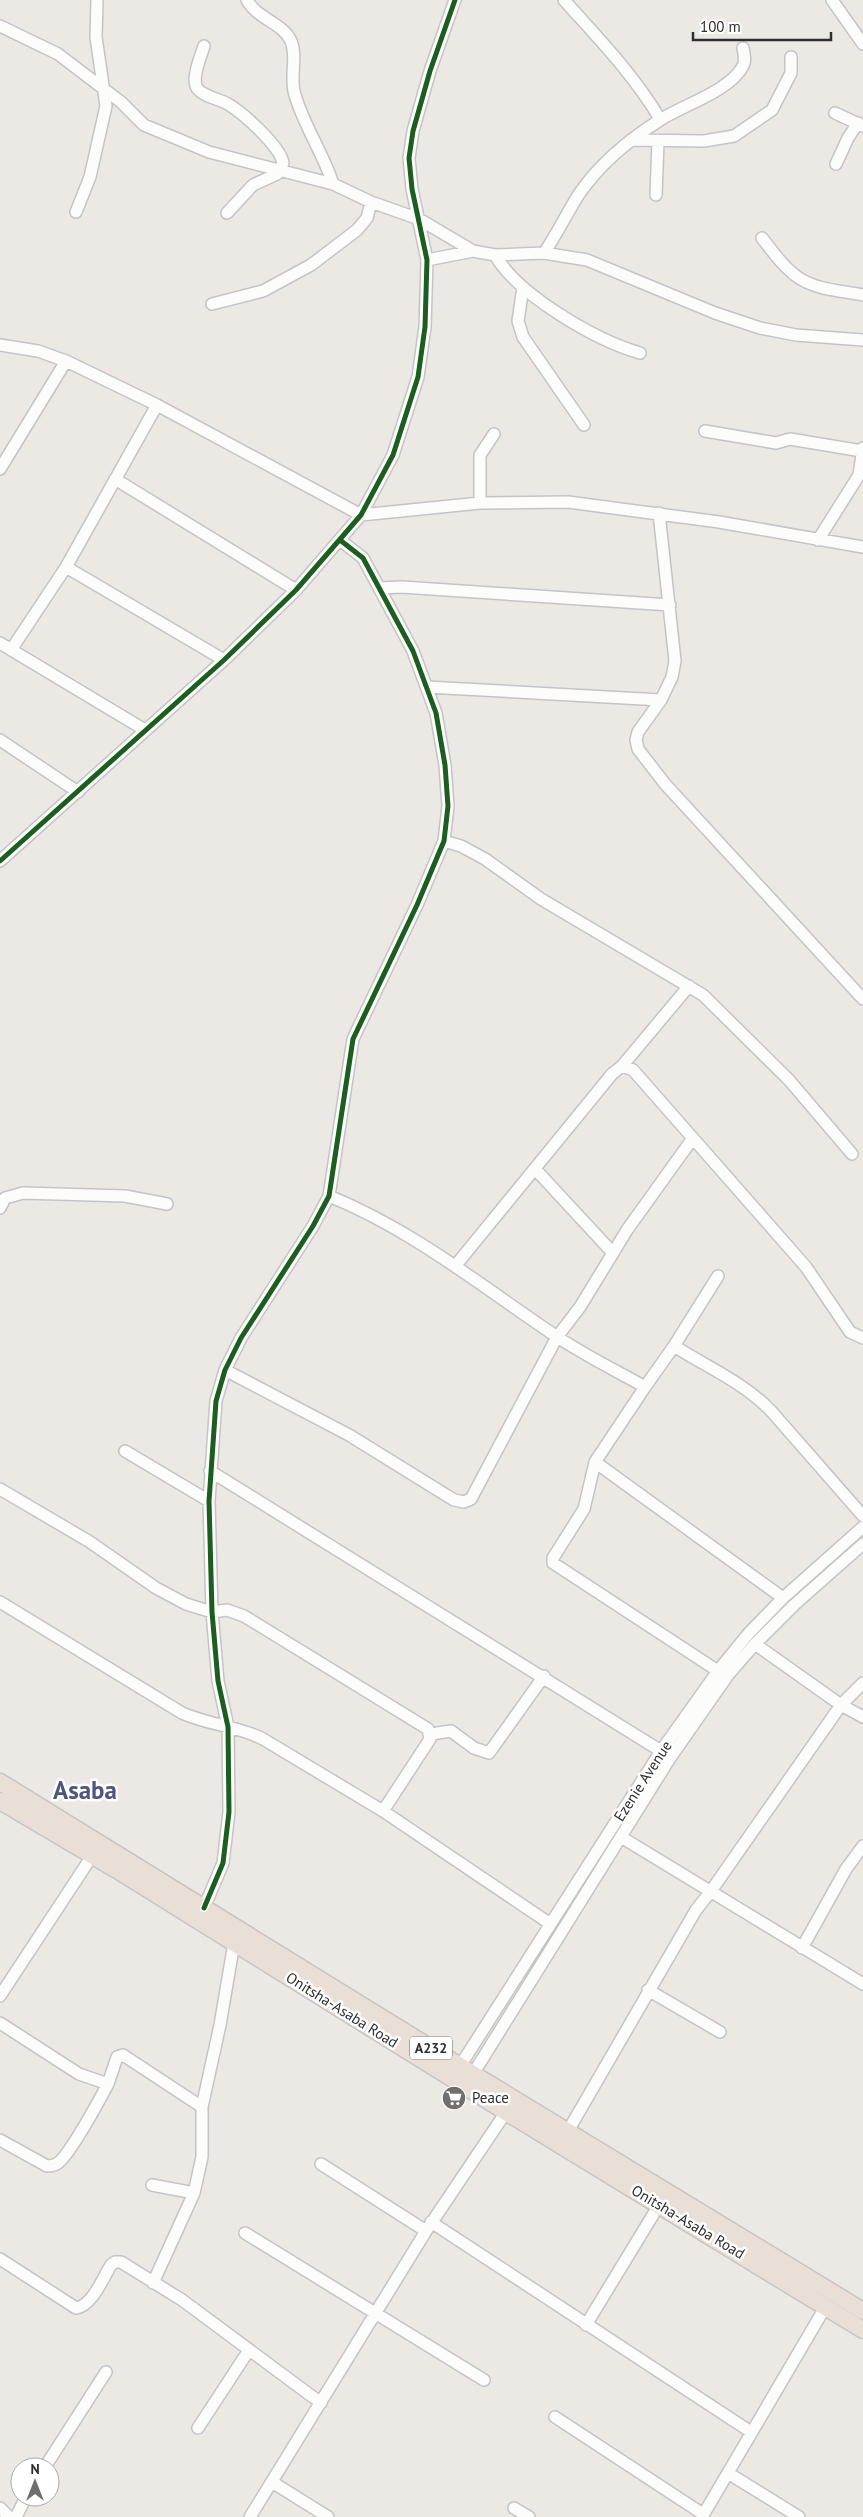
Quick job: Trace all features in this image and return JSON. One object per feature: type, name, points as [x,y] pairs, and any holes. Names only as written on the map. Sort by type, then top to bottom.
[{"type":"highway","name":"A232","points":[[0,1782],[863,2311]]},
{"type":"highway","name":"Onitsha-Asaba Road","points":[[0,1801],[863,2330]]},
{"type":"street","points":[[76,212],[90,177],[106,106],[96,37],[97,0]]},
{"type":"street","points":[[247,0],[251,8],[263,18],[282,29],[291,42],[292,84],[295,96],[326,162],[333,184]]},
{"type":"street","points":[[2,855],[78,792],[224,660],[296,590],[361,515],[393,455],[418,377],[425,327],[427,260],[412,189],[409,158],[430,71],[455,0]]},
{"type":"street","points":[[564,0],[625,69],[645,94],[660,119]]},
{"type":"street","points":[[832,0],[863,44]]},
{"type":"street","points":[[0,26],[58,54],[104,89],[144,124],[209,152],[333,184],[371,202],[419,219],[473,251],[495,255],[544,253],[587,260],[715,313],[760,328],[796,335],[863,340]]},
{"type":"street","points":[[204,46],[196,80],[197,87],[202,92],[230,105],[259,130],[282,158],[277,174],[253,185],[227,213]]},
{"type":"street","points":[[544,253],[580,194],[593,178],[631,140],[660,119],[722,86],[739,72],[744,65],[743,48]]},
{"type":"street","points":[[631,140],[658,142],[719,140],[742,132],[772,110],[791,73],[791,57]]},
{"type":"street","points":[[835,113],[860,125],[848,138],[836,164]]},
{"type":"street","points":[[656,195],[658,142]]},
{"type":"street","points":[[212,304],[263,291],[311,266],[357,230],[367,218],[371,202]]},
{"type":"street","points":[[762,238],[786,268],[800,279],[824,288],[863,295]]},
{"type":"street","points":[[427,260],[473,251]]},
{"type":"street","points":[[495,255],[504,270],[523,287],[565,318],[606,341],[640,353]]},
{"type":"street","points":[[523,287],[518,321],[523,337],[584,425]]},
{"type":"street","points":[[0,345],[38,351],[66,361],[157,405],[361,515],[480,503],[568,502],[660,513],[863,547]]},
{"type":"street","points":[[0,469],[66,361]]},
{"type":"street","points":[[11,650],[66,567],[157,405]]},
{"type":"street","points":[[705,431],[776,443],[790,439],[863,449],[861,478],[818,540]]},
{"type":"street","points":[[480,503],[480,455],[494,434]]},
{"type":"street","points":[[115,478],[296,590]]},
{"type":"street","points":[[660,513],[675,661],[672,677],[661,700],[638,732],[638,749],[672,791],[861,991]]},
{"type":"street","points":[[204,1908],[223,1863],[229,1812],[228,1727],[218,1681],[212,1612],[209,1501],[216,1401],[224,1370],[258,1308],[313,1226],[329,1196],[353,1039],[417,905],[444,841],[448,806],[445,765],[436,713],[414,651],[362,558],[340,540]]},
{"type":"street","points":[[66,567],[224,660]]},
{"type":"street","points":[[379,588],[402,587],[591,598],[670,605]]},
{"type":"street","points":[[0,643],[145,730]]},
{"type":"street","points":[[427,687],[661,700]]},
{"type":"street","points":[[0,740],[78,792]]},
{"type":"street","points":[[444,841],[461,846],[484,858],[541,900],[689,986],[722,1011],[760,1050],[852,1154]]},
{"type":"street","points":[[456,1265],[536,1170],[612,1074],[622,1066],[689,986]]},
{"type":"street","points":[[622,1066],[633,1070],[806,1267],[850,1332],[863,1338]]},
{"type":"street","points":[[224,1370],[349,1435],[454,1500],[464,1502],[471,1499],[557,1337],[580,1307],[627,1230],[693,1138]]},
{"type":"street","points":[[536,1170],[613,1254]]},
{"type":"street","points":[[0,1208],[5,1198],[23,1193],[125,1196],[167,1204]]},
{"type":"street","points":[[329,1196],[399,1229],[456,1265],[557,1337],[645,1387]]},
{"type":"street","points":[[718,1276],[674,1346],[595,1462],[584,1509],[553,1558],[554,1566],[718,1671]]},
{"type":"street","points":[[674,1346],[758,1397],[863,1516]]},
{"type":"street","points":[[125,1451],[209,1501]]},
{"type":"street","points":[[595,1462],[784,1598]]},
{"type":"street","points":[[210,1470],[544,1676],[661,1751]]},
{"type":"street","points":[[0,1489],[90,1542],[156,1588],[186,1604],[212,1612],[228,1610],[244,1616],[424,1726],[431,1734]]},
{"type":"street","name":"Ezenie Avenue","points":[[467,2070],[550,1923],[661,1751],[718,1671],[749,1633],[784,1598],[863,1527]]},
{"type":"street","name":"Ezenie Avenue","points":[[467,2070],[670,1758],[728,1675],[755,1644],[863,1544]]},
{"type":"street","points":[[0,1602],[182,1713],[202,1722],[249,1732],[263,1739],[383,1811],[550,1923]]},
{"type":"street","points":[[755,1644],[841,1705],[863,1717]]},
{"type":"street","points":[[431,1734],[451,1731],[474,1748],[489,1753],[544,1676]]},
{"type":"street","points":[[568,2131],[696,1910],[841,1705],[863,1683]]},
{"type":"street","points":[[383,1811],[430,1739],[431,1734]]},
{"type":"street","points":[[621,1836],[863,1984]]},
{"type":"street","points":[[802,1948],[846,1869],[863,1846]]},
{"type":"street","points":[[0,1996],[92,1856]]},
{"type":"street","points":[[153,2283],[194,2194],[202,2157],[202,2107],[220,2025],[234,1943]]},
{"type":"street","points":[[648,1990],[720,2032]]},
{"type":"street","points":[[0,2023],[78,2074],[108,2084]]},
{"type":"street","points":[[0,2140],[47,2166],[53,2166],[60,2162],[108,2084],[117,2057],[123,2055],[202,2107]]},
{"type":"street","points":[[250,2517],[429,2227],[506,2112]]},
{"type":"street","points":[[321,2164],[429,2227],[586,2325],[751,2432]]},
{"type":"street","points":[[152,2185],[194,2194]]},
{"type":"street","points":[[586,2325],[659,2205]]},
{"type":"street","points":[[245,2233],[484,2380]]},
{"type":"street","points":[[0,2258],[76,2308],[88,2303],[111,2265],[115,2262],[121,2262],[182,2300],[321,2403]]},
{"type":"street","points":[[555,2418],[702,2516],[826,2306]]},
{"type":"street","points":[[198,2428],[249,2350]]},
{"type":"street","points":[[51,2457],[106,2372]]},
{"type":"street","points":[[728,2473],[799,2517]]},
{"type":"street","points":[[272,2482],[328,2517]]},
{"type":"street","points":[[0,2508],[10,2517]]},
{"type":"street","points":[[514,2508],[529,2517]]},
{"type":"cycle path","points":[[0,861],[224,660],[296,590],[361,515],[393,455],[418,377],[425,327],[427,260],[412,189],[409,158],[413,131],[430,71],[455,0]]},
{"type":"cycle path","points":[[204,1908],[223,1863],[229,1812],[228,1727],[218,1681],[212,1612],[209,1501],[216,1401],[225,1370],[241,1338],[313,1226],[329,1196],[353,1039],[417,905],[444,841],[448,806],[445,765],[436,713],[413,651],[363,558],[340,540]]},
{"type":"place","name":"Peace","points":[[454,2098]]},
{"type":"district","name":"Asaba","points":[[85,1790]]}]
